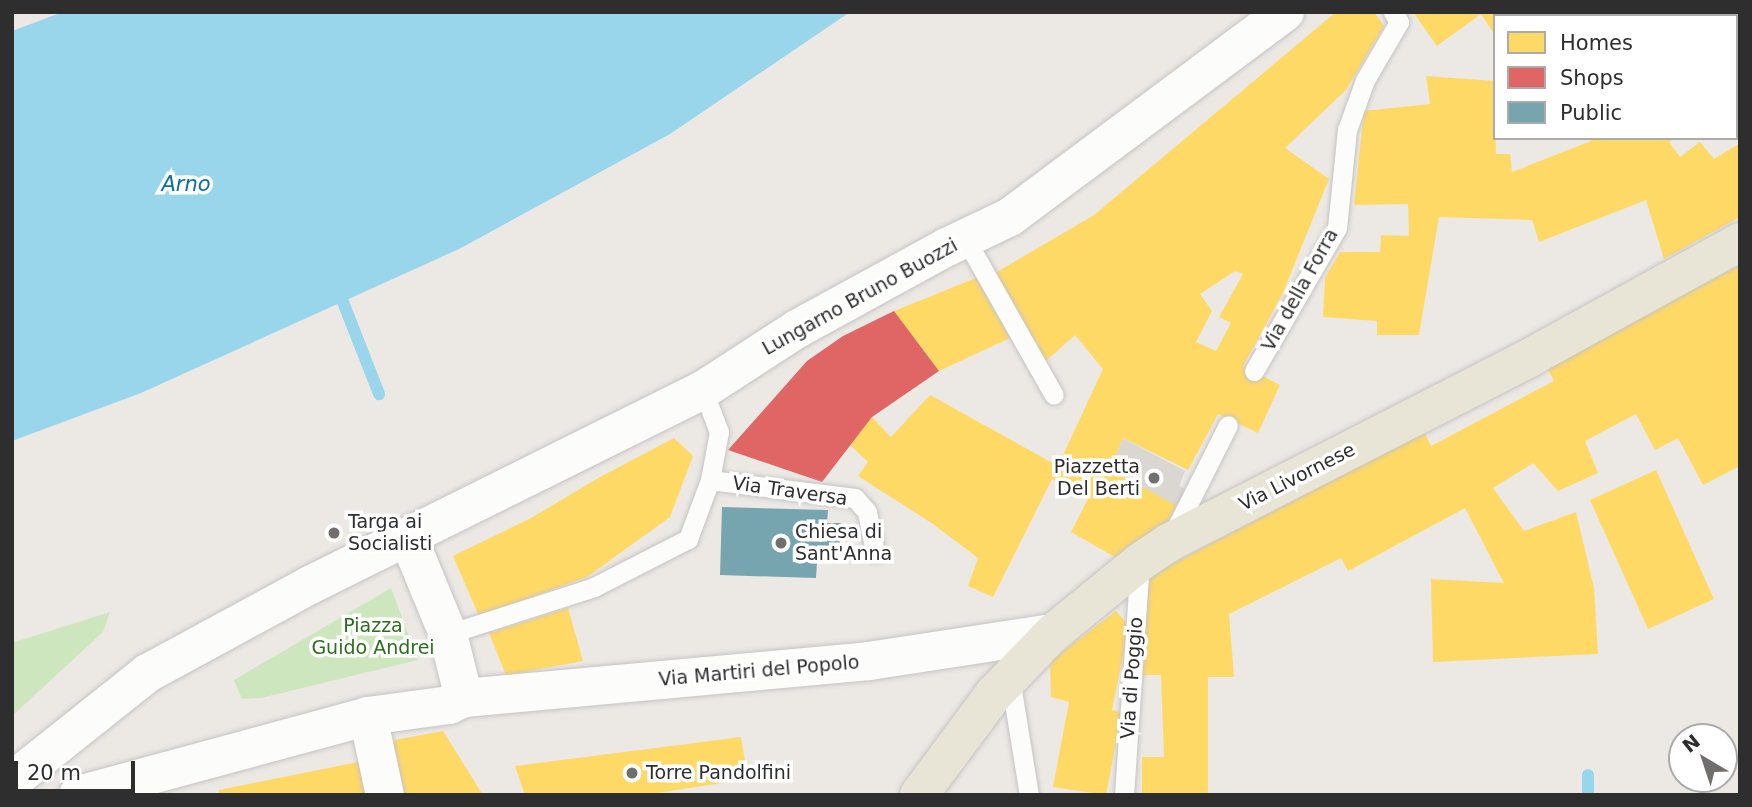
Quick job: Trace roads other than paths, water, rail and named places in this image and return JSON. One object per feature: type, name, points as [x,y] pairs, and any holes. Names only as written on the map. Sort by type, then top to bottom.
[{"type":"main road","name":"Via Livornese","points":[[919,795],[994,694],[1053,633],[1154,552],[1531,357],[1740,242]]},
{"type":"street","name":"Lungarno Bruno Buozzi","points":[[408,537],[703,390],[797,329],[965,237],[1010,217],[1285,12]]},
{"type":"street","points":[[12,781],[148,673],[310,585],[408,537],[448,634],[464,698]]},
{"type":"street","name":"Via Martiri del Popolo","points":[[78,795],[368,716],[449,705],[464,698],[869,661],[1053,633]]},
{"type":"street","points":[[368,716],[384,795]]},
{"type":"lane","name":"Via della Forra","points":[[1254,371],[1337,228],[1347,130],[1364,80],[1399,22],[1393,12]]},
{"type":"lane","points":[[965,237],[1054,395]]},
{"type":"lane","points":[[448,634],[594,587],[688,539],[710,480],[719,432],[703,390]]},
{"type":"lane","points":[[1154,552],[1228,425]]},
{"type":"lane","name":"Via Traversa","points":[[710,480],[855,498],[867,512],[876,551]]},
{"type":"lane","name":"Via di Poggio","points":[[1125,795],[1154,552]]},
{"type":"lane","points":[[1010,678],[1029,795]]},
{"type":"water","name":"Arno","points":[[63,12],[850,12],[670,134],[459,249],[141,393],[12,441],[12,31]]},
{"type":"waterway","points":[[343,302],[379,394]]},
{"type":"waterway","points":[[1588,775],[1588,795]]},
{"type":"place","name":"Piazzetta Del Berti","points":[[1154,478]]},
{"type":"place","name":"Targa ai Socialisti","points":[[334,533]]},
{"type":"place","name":"Chiesa di Sant'Anna","points":[[781,543]]},
{"type":"place","name":"Torre Pandolfini","points":[[632,773]]},
{"type":"park label","name":"Piazza Guido Andrei","points":[[373,637]]}]
